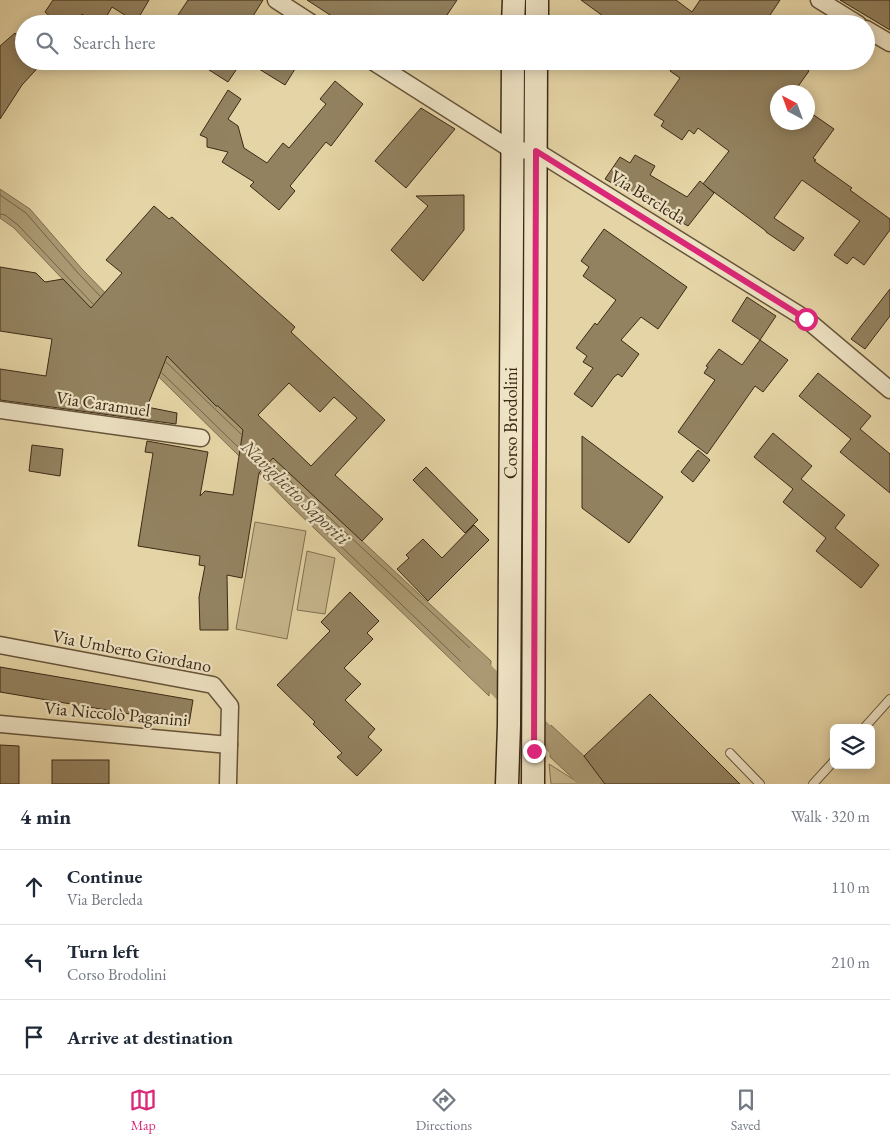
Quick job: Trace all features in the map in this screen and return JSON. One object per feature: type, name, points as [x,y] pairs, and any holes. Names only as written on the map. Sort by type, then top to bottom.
[{"type":"main road","points":[[513,15],[514,0]]},
{"type":"main road","points":[[537,0],[537,15]]},
{"type":"main road","name":"Corso Brodolini","points":[[507,784],[510,670],[513,70]]},
{"type":"main road","name":"Corso Brodolini","points":[[533,784],[536,70]]},
{"type":"street","points":[[276,0],[300,15]]},
{"type":"street","points":[[819,0],[843,15]]},
{"type":"street","points":[[875,34],[890,43]]},
{"type":"street","points":[[386,70],[512,150]]},
{"type":"street","name":"Via Bercleda","points":[[512,150],[536,151],[806,319],[890,390]]},
{"type":"street","name":"Via Caramuel","points":[[0,410],[201,438]]},
{"type":"street","name":"Via Umberto Giordano","points":[[0,645],[214,685],[230,706],[228,784]]},
{"type":"street","name":"Via Niccolò Paganini","points":[[0,724],[229,745]]},
{"type":"lane","points":[[868,724],[890,699]]},
{"type":"lane","points":[[730,753],[760,784]]},
{"type":"lane","points":[[813,784],[830,765]]},
{"type":"shaded area","points":[[255,522],[306,531],[287,639],[236,629]]},
{"type":"shaded area","points":[[307,551],[335,558],[325,614],[297,610]]},
{"type":"shaded area","points":[[549,764],[576,781],[579,784],[551,784]]},
{"type":"water","points":[[0,189],[30,209],[82,269],[154,343],[254,440],[239,456],[112,331],[14,228],[0,218]]},
{"type":"water","points":[[273,458],[491,661],[489,696],[259,473]]},
{"type":"water","points":[[551,725],[584,756],[605,784],[579,784],[550,757]]},
{"type":"building","points":[[53,0],[149,0],[140,15],[125,15],[112,7],[107,15],[48,15],[45,12]]},
{"type":"building","points":[[188,0],[263,0],[254,15],[178,15]]},
{"type":"building","points":[[307,0],[457,0],[447,15],[330,15]]},
{"type":"building","points":[[581,0],[676,0],[692,12],[700,0],[780,0],[770,15],[602,15]]},
{"type":"building","points":[[840,0],[890,0],[890,30],[875,21],[875,15],[865,15]]},
{"type":"building","points":[[15,33],[15,70],[36,70],[22,85],[0,119],[0,46]]},
{"type":"building","points":[[209,70],[236,70],[228,82]]},
{"type":"building","points":[[261,70],[294,70],[285,85]]},
{"type":"building","points":[[670,71],[809,71],[799,85],[770,85],[770,130],[815,130],[815,116],[834,129],[813,158],[816,160],[814,161],[852,188],[850,190],[890,219],[890,230],[864,265],[853,257],[847,264],[834,255],[860,221],[802,180],[774,218],[804,238],[794,251],[703,184],[729,151],[698,128],[694,134],[689,130],[682,140],[661,126],[664,121],[654,115],[680,78]]},
{"type":"building","points":[[335,81],[363,104],[331,146],[326,142],[290,186],[295,191],[279,210],[250,186],[254,182],[222,162],[228,152],[207,147],[207,138],[200,135],[228,90],[241,99],[228,119],[238,126],[244,148],[267,163],[283,143],[289,148],[326,104],[320,99]]},
{"type":"building","points":[[421,108],[455,129],[406,188],[375,161]]},
{"type":"building","points":[[635,155],[655,166],[650,175],[687,197],[700,181],[714,193],[688,226],[605,179],[620,157],[630,163]]},
{"type":"building","points":[[464,195],[464,230],[423,281],[391,250],[428,206],[416,196]]},
{"type":"building","points":[[154,206],[169,219],[172,217],[295,327],[291,332],[385,420],[335,475],[383,519],[362,541],[273,458],[259,473],[242,578],[227,575],[228,630],[200,630],[199,597],[205,566],[199,565],[200,556],[138,546],[153,453],[145,452],[147,441],[208,452],[200,496],[205,491],[233,495],[243,430],[216,406],[167,356],[147,407],[177,413],[176,424],[0,400],[0,369],[46,376],[52,339],[0,331],[0,267],[36,273],[45,282],[63,279],[91,308],[122,273],[106,260]],"holes":[[[289,383],[320,412],[334,397],[357,418],[311,466],[258,415]]]},
{"type":"building","points":[[604,229],[687,287],[658,329],[641,317],[621,340],[639,354],[622,377],[618,374],[614,377],[592,407],[574,394],[593,368],[583,362],[587,356],[576,348],[616,300],[583,276],[589,267],[581,261]]},
{"type":"building","points":[[890,289],[890,316],[865,349],[851,339]]},
{"type":"building","points":[[747,297],[776,316],[760,340],[732,321]]},
{"type":"building","points":[[760,340],[788,360],[763,392],[755,386],[707,454],[678,432],[715,380],[704,373],[708,367],[706,366],[719,349],[742,365]]},
{"type":"building","points":[[818,373],[871,416],[860,429],[890,454],[890,493],[840,452],[851,439],[799,396]]},
{"type":"building","points":[[773,433],[812,466],[801,479],[845,515],[835,528],[879,565],[861,588],[816,551],[826,538],[783,502],[793,489],[754,457]]},
{"type":"building","points":[[582,436],[663,497],[629,543],[582,508]]},
{"type":"building","points":[[32,445],[63,449],[60,476],[29,471]]},
{"type":"building","points":[[698,450],[710,460],[693,482],[681,472]]},
{"type":"building","points":[[426,467],[478,520],[465,533],[413,480]]},
{"type":"building","points":[[474,525],[489,540],[428,601],[397,569],[409,558],[406,555],[423,539],[442,558]]},
{"type":"building","points":[[350,592],[379,621],[367,633],[373,639],[344,668],[361,684],[345,700],[375,729],[368,737],[382,750],[357,776],[337,757],[342,753],[313,724],[315,722],[277,685],[330,631],[321,622]]},
{"type":"building","points":[[0,667],[193,700],[189,724],[0,692]]},
{"type":"building","points":[[650,694],[740,784],[605,784],[584,756]]},
{"type":"building","points":[[0,745],[19,746],[19,784],[0,784]]},
{"type":"building","points":[[52,760],[109,760],[109,784],[52,784]]},
{"type":"waterway","name":"Naviglietto Saporiti","points":[[470,658],[576,766],[590,784]]},
{"type":"route","points":[[534,751],[536,151],[806,319]]}]
